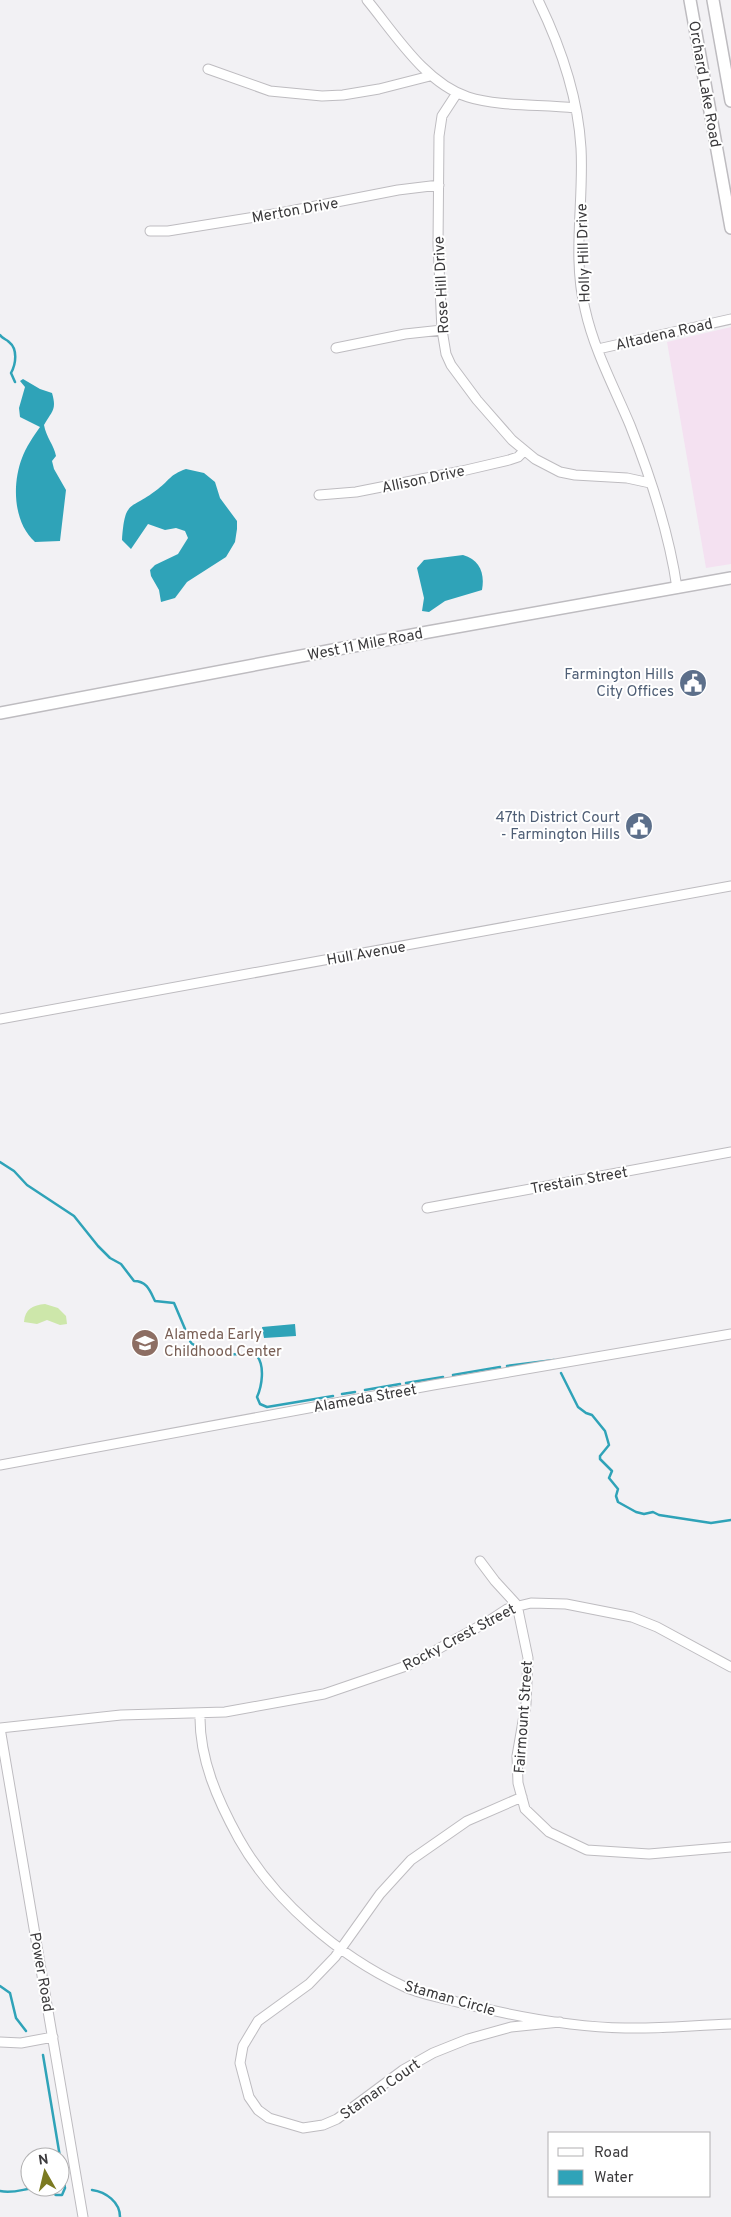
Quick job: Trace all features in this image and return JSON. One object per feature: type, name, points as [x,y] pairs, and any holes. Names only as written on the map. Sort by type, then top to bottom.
[{"type":"street","points":[[367,0],[430,76],[457,92],[486,100],[576,108]]},
{"type":"street","name":"Holly Hill Drive","points":[[538,0],[560,50],[576,108],[581,149],[581,282],[584,307],[598,349],[630,425],[650,483],[667,536],[678,588]]},
{"type":"street","name":"Orchard Lake Road","points":[[690,0],[731,228]]},
{"type":"street","name":"Orchard Lake Road","points":[[713,0],[731,101]]},
{"type":"street","points":[[208,69],[270,91],[322,96],[343,95],[379,89],[430,76]]},
{"type":"street","name":"Rose Hill Drive","points":[[457,92],[442,116],[440,124],[438,245],[442,330],[446,354],[459,379],[524,451],[535,459],[560,472],[590,477],[627,478],[650,483]]},
{"type":"street","name":"Merton Drive","points":[[150,231],[177,229],[398,190],[439,185]]},
{"type":"street","name":"Altadena Road","points":[[598,349],[731,319]]},
{"type":"street","points":[[336,348],[404,334],[442,330]]},
{"type":"street","name":"Allison Drive","points":[[319,495],[340,495],[448,474],[509,460],[518,457],[524,451]]},
{"type":"street","name":"West 11 Mile Road","points":[[0,713],[428,632],[731,578]]},
{"type":"street","name":"Hull Avenue","points":[[0,1019],[731,886]]},
{"type":"street","name":"Trestain Street","points":[[427,1208],[731,1152]]},
{"type":"street","name":"Alameda Street","points":[[0,1465],[433,1385],[731,1334]]},
{"type":"street","points":[[480,1562],[494,1581],[517,1606]]},
{"type":"street","name":"Rocky Crest Street","points":[[0,1728],[121,1715],[200,1714],[234,1711],[297,1700],[353,1685],[409,1665],[507,1609],[542,1603],[566,1604],[632,1617],[657,1627],[731,1666]]},
{"type":"street","name":"Fairmount Street","points":[[517,1606],[528,1658],[526,1704],[517,1756],[518,1783],[522,1797]]},
{"type":"street","name":"Staman Circle","points":[[200,1714],[202,1747],[209,1772],[230,1821],[257,1867],[281,1895],[332,1944],[342,1948],[404,1987],[509,2015],[560,2022],[624,2028],[731,2024]]},
{"type":"street","name":"Power Road","points":[[0,1728],[84,2217]]},
{"type":"street","points":[[522,1797],[525,1809],[549,1832],[587,1850],[649,1854],[731,1847]]},
{"type":"street","name":"Staman Court","points":[[522,1797],[467,1821],[411,1860],[380,1894],[342,1948],[309,1984],[258,2021],[242,2046],[240,2064],[249,2097],[258,2110],[268,2118],[303,2128],[323,2125],[337,2119],[403,2070],[433,2053],[468,2039],[511,2027],[560,2022]]},
{"type":"street","points":[[0,2042],[21,2043],[53,2038]]},
{"type":"shaded area","points":[[731,327],[731,564],[706,568],[667,342]]},
{"type":"green space","points":[[45,1304],[58,1308],[66,1316],[67,1324],[60,1325],[47,1320],[37,1324],[24,1322],[26,1314],[30,1309],[37,1305]]},
{"type":"water","points":[[23,379],[40,389],[52,393],[54,407],[44,425],[56,456],[52,461],[54,469],[66,490],[60,541],[35,542],[22,524],[16,502],[17,479],[22,458],[40,427],[20,417],[19,408],[25,387],[20,381]]},
{"type":"water","points":[[186,469],[204,473],[215,482],[220,498],[237,521],[235,542],[226,557],[187,582],[175,598],[161,602],[159,590],[151,576],[150,570],[155,565],[178,554],[188,538],[185,531],[176,528],[165,530],[148,524],[131,549],[122,540],[123,527],[127,511],[131,507],[149,496],[180,471]]},
{"type":"water","points":[[463,555],[474,560],[480,568],[483,578],[482,590],[445,601],[429,612],[422,611],[424,598],[417,568],[424,560]]},
{"type":"water","points":[[295,1324],[296,1336],[264,1338],[262,1327]]},
{"type":"waterway","points":[[0,335],[14,349],[15,361],[11,373],[15,382]]},
{"type":"waterway","points":[[0,1162],[14,1171],[27,1185],[74,1216],[110,1258],[121,1264],[134,1281],[138,1281],[148,1287],[155,1301],[174,1303],[191,1343],[210,1355],[245,1354],[257,1356],[262,1370],[257,1397],[260,1404],[267,1407],[333,1396]]},
{"type":"waterway","points":[[507,1366],[554,1360]]},
{"type":"waterway","points":[[453,1375],[500,1367]]},
{"type":"waterway","points":[[561,1373],[578,1407],[592,1415],[605,1431],[609,1445],[600,1456],[600,1459],[612,1471],[609,1478],[618,1489],[616,1496],[618,1502],[636,1512],[644,1514],[653,1512],[659,1515],[711,1523],[731,1520]]},
{"type":"waterway","points":[[406,1383],[443,1377]]},
{"type":"waterway","points":[[365,1390],[400,1384]]},
{"type":"waterway","points":[[342,1394],[355,1392]]},
{"type":"waterway","points":[[0,1986],[10,1993],[16,2018],[26,2031]]},
{"type":"waterway","points":[[43,2055],[58,2147]]},
{"type":"waterway","points":[[0,2191],[20,2190]]},
{"type":"waterway","points":[[92,2190],[107,2195],[115,2202],[120,2217]]},
{"type":"place","name":"Farmington Hills City Offices","points":[[693,683]]},
{"type":"place","name":"47th District Court - Farmington Hills","points":[[639,826]]},
{"type":"place","name":"Alameda Early Childhood Center","points":[[145,1343]]}]
